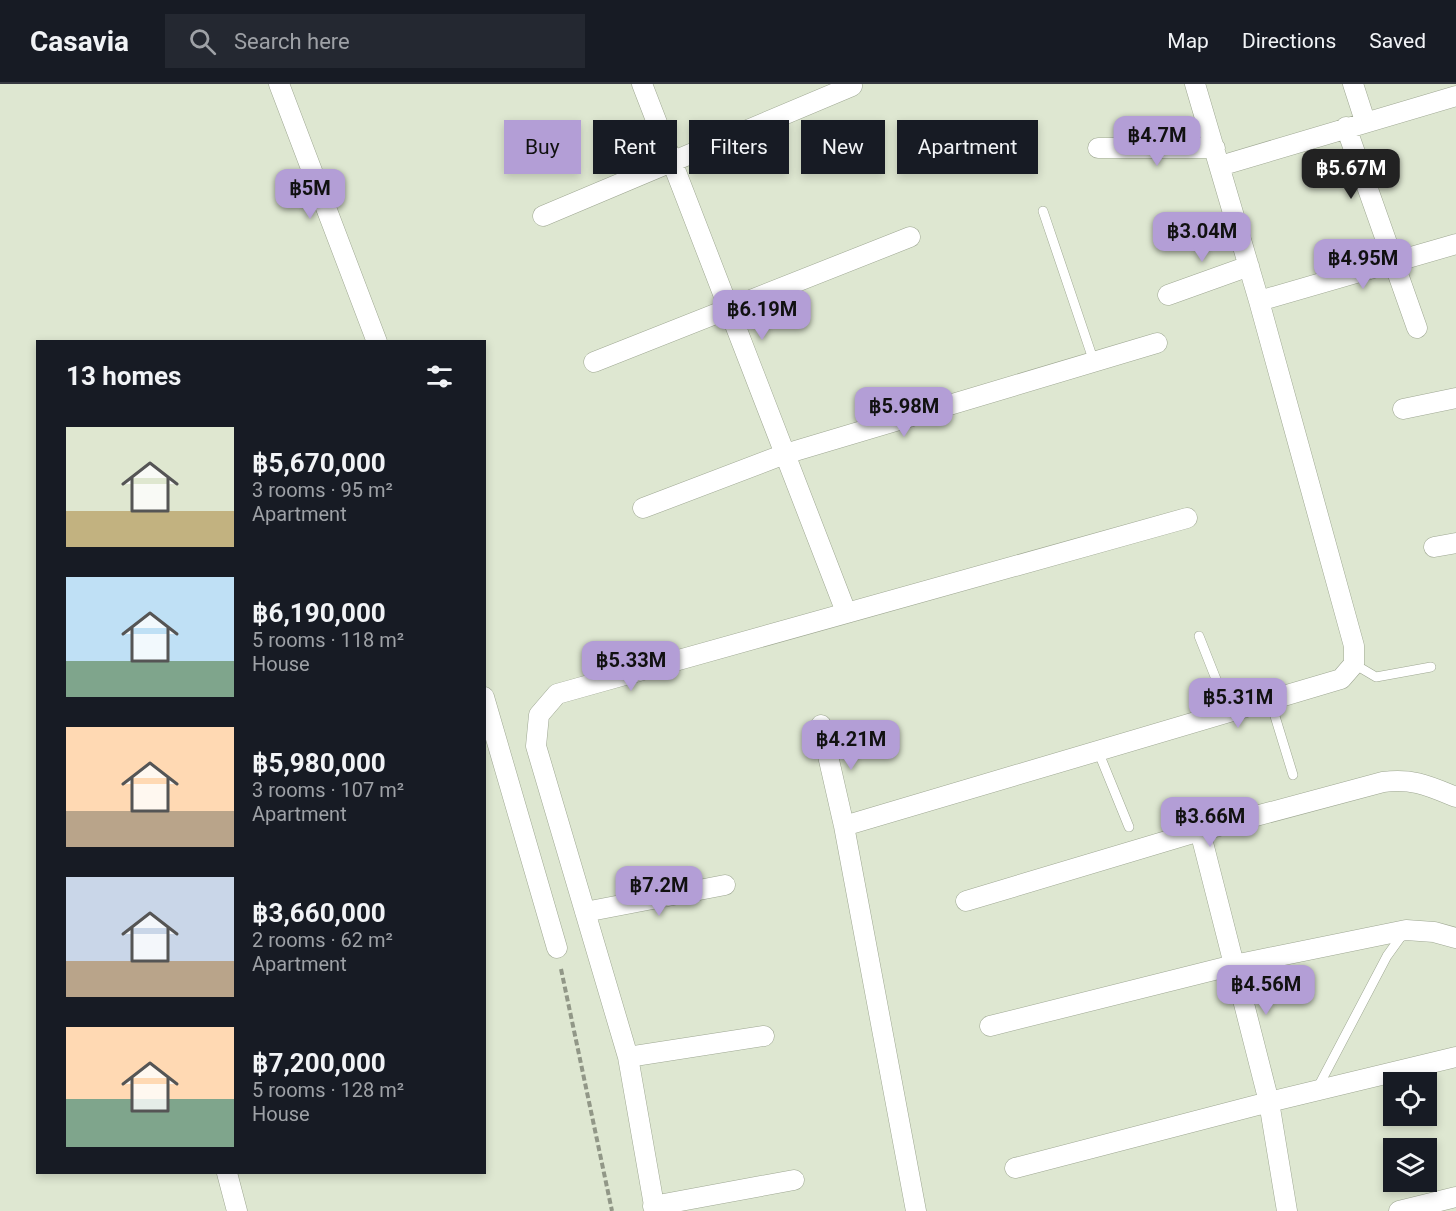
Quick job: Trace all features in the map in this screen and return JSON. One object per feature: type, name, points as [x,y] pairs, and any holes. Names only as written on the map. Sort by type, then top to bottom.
[{"type":"street","points":[[279,84],[376,340]]},
{"type":"street","points":[[642,84],[656,120]]},
{"type":"street","points":[[844,826],[1341,679],[1354,664],[1354,646],[1259,301],[1195,84]]},
{"type":"street","points":[[1353,84],[1365,121]]},
{"type":"street","points":[[677,159],[852,86]]},
{"type":"street","points":[[1098,148],[1217,157],[1346,127],[1456,96]]},
{"type":"street","points":[[1346,127],[1391,262],[1417,328]]},
{"type":"street","points":[[543,216],[642,174]]},
{"type":"street","points":[[677,174],[846,612]]},
{"type":"street","points":[[594,362],[910,237]]},
{"type":"street","points":[[1259,301],[1456,244]]},
{"type":"street","points":[[1167,295],[1249,266]]},
{"type":"street","points":[[643,508],[785,454],[1157,343]]},
{"type":"street","points":[[1403,409],[1456,398]]},
{"type":"street","points":[[794,1180],[654,1208],[628,1057],[536,746],[539,716],[557,694],[1187,518]]},
{"type":"street","points":[[1434,548],[1456,543]]},
{"type":"street","points":[[486,704],[557,948]]},
{"type":"street","points":[[821,725],[844,826],[916,1211]]},
{"type":"street","points":[[966,901],[1200,831],[1383,782],[1404,779],[1424,784],[1456,797]]},
{"type":"street","points":[[1200,831],[1269,1102],[1287,1211]]},
{"type":"street","points":[[585,912],[725,885]]},
{"type":"street","points":[[990,1026],[1234,965],[1406,930],[1434,932],[1456,939]]},
{"type":"street","points":[[628,1057],[764,1036]]},
{"type":"street","points":[[1015,1168],[1269,1102],[1456,1057]]},
{"type":"street","points":[[227,1174],[237,1211]]},
{"type":"street","points":[[1399,1211],[1456,1197]]},
{"type":"lane","points":[[1043,211],[1094,362]]},
{"type":"lane","points":[[1199,636],[1229,712]]},
{"type":"lane","points":[[1354,664],[1376,677],[1431,667]]},
{"type":"lane","points":[[1270,700],[1293,775]]},
{"type":"lane","points":[[1098,751],[1129,827]]},
{"type":"lane","points":[[1317,1090],[1387,956],[1406,930]]},
{"type":"path","points":[[557,948],[612,1211]]}]
